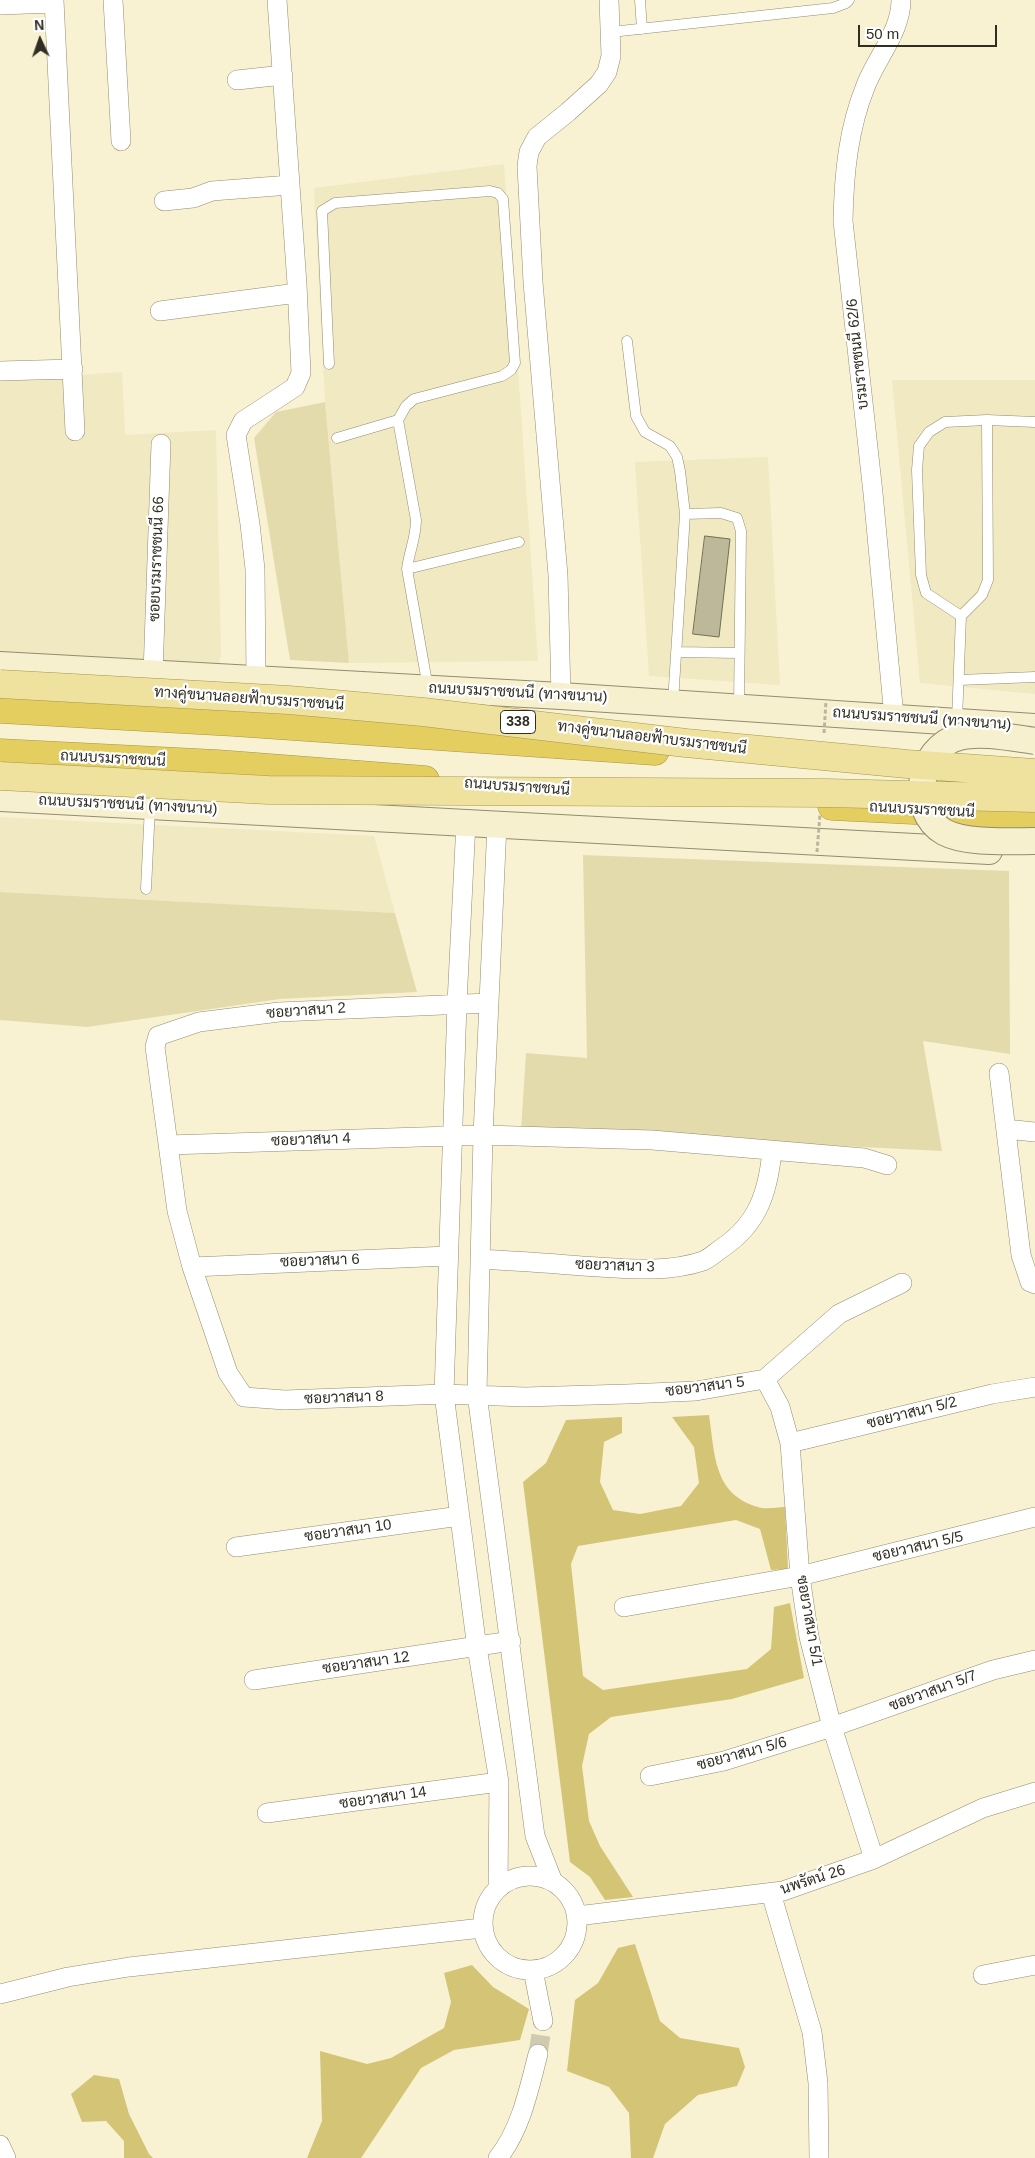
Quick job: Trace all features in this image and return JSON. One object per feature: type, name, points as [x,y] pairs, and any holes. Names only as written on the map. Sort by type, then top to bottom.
[{"type":"highway","name":"338","points":[[0,710],[234,722],[649,751],[1035,767]]},
{"type":"highway","name":"ถนนบรมราชชนนี","points":[[0,753],[227,765],[658,797],[1035,816]]},
{"type":"main road","name":"ถนนบรมราชชนนี (ทางขนาน)","points":[[0,665],[562,696],[1035,727]]},
{"type":"main road","name":"ทางคู่ขนานลอยฟ้าบรมราชชนนี","points":[[0,684],[289,700],[423,712],[696,744],[907,764],[1035,773]]},
{"type":"main road","points":[[1035,741],[979,735],[958,737],[944,744],[931,758],[924,772],[921,791],[924,805],[932,823],[945,832],[972,839],[1035,841]]},
{"type":"main road","points":[[0,776],[268,790],[817,792],[1035,798]]},
{"type":"main road","name":"ถนนบรมราชชนนี (ทางขนาน)","points":[[0,798],[1035,854]]},
{"type":"street","points":[[113,0],[121,141]]},
{"type":"street","points":[[256,680],[255,569],[236,435],[243,421],[295,387],[301,373],[277,0]]},
{"type":"street","points":[[562,696],[558,574],[533,282],[527,166],[529,152],[537,137],[599,84],[607,72],[611,56],[609,0]]},
{"type":"street","name":"บรมราชชนนี 62/6","points":[[894,717],[873,493],[844,221],[844,181],[851,128],[866,84],[897,21],[901,0]]},
{"type":"street","points":[[0,5],[54,1],[75,431]]},
{"type":"street","points":[[237,80],[283,75]]},
{"type":"street","points":[[164,201],[192,198],[212,191],[290,185]]},
{"type":"street","points":[[160,311],[297,293]]},
{"type":"street","points":[[0,371],[73,369]]},
{"type":"street","name":"ซอยบรมราชชนนี 66","points":[[153,674],[161,444]]},
{"type":"street","points":[[466,822],[457,1003],[444,1394],[477,1646],[499,1782],[498,1888]]},
{"type":"street","points":[[497,824],[483,1135],[477,1394],[535,1836],[553,1882]]},
{"type":"street","name":"ซอยวาสนา 2","points":[[168,1145],[155,1047],[158,1036],[199,1022],[279,1012],[488,1003]]},
{"type":"street","points":[[1000,1073],[1021,1254],[1030,1282],[1035,1284]]},
{"type":"street","points":[[1006,1129],[1035,1132]]},
{"type":"street","name":"ซอยวาสนา 4","points":[[168,1145],[483,1135],[652,1140],[864,1158],[887,1165]]},
{"type":"street","points":[[168,1145],[177,1210],[192,1267]]},
{"type":"street","name":"ซอยวาสนา 3","points":[[480,1258],[637,1270],[674,1266],[704,1260],[726,1246],[744,1229],[759,1206],[769,1180],[772,1151]]},
{"type":"street","name":"ซอยวาสนา 6","points":[[192,1267],[448,1256]]},
{"type":"street","name":"ซอยวาสนา 8","points":[[192,1267],[228,1373],[244,1397],[285,1400],[444,1394]]},
{"type":"street","name":"ซอยวาสนา 5","points":[[444,1394],[525,1397],[637,1394],[696,1390],[765,1379],[839,1314],[902,1283]]},
{"type":"street","name":"ซอยวาสนา 5/1","points":[[765,1379],[780,1407],[790,1443],[800,1576],[809,1637],[832,1727],[874,1860]]},
{"type":"street","name":"ซอยวาสนา 5/2","points":[[790,1443],[992,1394],[1035,1387]]},
{"type":"street","name":"ซอยวาสนา 10","points":[[236,1547],[460,1516]]},
{"type":"street","name":"ซอยวาสนา 5/5","points":[[624,1607],[800,1576],[1035,1517]]},
{"type":"street","name":"ซอยวาสนา 12","points":[[254,1680],[510,1641]]},
{"type":"street","name":"ซอยวาสนา 5/7","points":[[832,1727],[993,1670],[1035,1660]]},
{"type":"street","name":"ซอยวาสนา 5/6","points":[[650,1776],[724,1761],[832,1727]]},
{"type":"street","name":"ซอยวาสนา 14","points":[[267,1813],[499,1782]]},
{"type":"street","name":"นพรัตน์ 26","points":[[577,1916],[783,1891],[874,1860],[983,1808],[1035,1792]]},
{"type":"street","points":[[525,1876],[540,1877],[553,1882],[565,1891],[573,1902],[577,1916],[577,1931],[573,1945],[564,1957],[552,1965],[533,1970],[523,1970],[508,1965],[495,1956],[486,1943],[482,1928],[483,1913],[489,1900],[498,1888],[511,1880],[525,1876]]},
{"type":"street","points":[[771,1893],[812,2032],[818,2083],[819,2158],[810,2158]]},
{"type":"street","points":[[0,1994],[68,1977],[129,1967],[482,1928]]},
{"type":"street","points":[[983,1975],[1035,1966]]},
{"type":"street","points":[[533,1970],[543,2021]]},
{"type":"street","points":[[498,2158],[507,2147],[528,2098],[538,2054]]},
{"type":"street","points":[[0,2145],[6,2158]]},
{"type":"lane","points":[[640,0],[642,29]]},
{"type":"lane","points":[[611,32],[833,8],[846,3],[848,0]]},
{"type":"lane","points":[[329,364],[320,217],[322,212],[335,203],[490,191],[498,193],[503,198],[515,363],[511,370],[502,376],[414,399],[406,406],[398,420],[416,520],[416,533],[407,569],[428,688]]},
{"type":"lane","points":[[627,341],[636,416],[644,432],[670,446],[677,457],[685,514],[673,703]]},
{"type":"lane","points":[[337,438],[398,420]]},
{"type":"lane","points":[[957,721],[961,616],[982,595],[988,580],[987,420]]},
{"type":"lane","points":[[961,616],[926,593],[921,575],[917,470],[919,446],[929,432],[944,422],[987,420],[1035,422]]},
{"type":"lane","points":[[685,514],[722,513],[737,518],[740,531],[739,707]]},
{"type":"lane","points":[[407,569],[519,542]]},
{"type":"lane","points":[[676,652],[739,653]]},
{"type":"lane","points":[[959,680],[1035,677]]},
{"type":"lane","points":[[146,890],[150,806]]},
{"type":"shaded area","points":[[504,164],[538,661],[349,663],[325,402],[314,188]]},
{"type":"shaded area","points":[[122,372],[125,435],[216,430],[221,655],[217,671],[0,658],[0,381]]},
{"type":"shaded area","points":[[892,380],[1035,380],[1035,694],[920,683]]},
{"type":"shaded area","points":[[325,402],[349,663],[290,660],[254,438],[276,412]]},
{"type":"shaded area","points":[[768,457],[780,685],[649,676],[635,462]]},
{"type":"shaded area","points":[[0,817],[374,836],[395,913],[0,892]]},
{"type":"shaded area","points":[[583,855],[1009,871],[1010,1054],[923,1041],[942,1151],[521,1130],[526,1053],[587,1058]]},
{"type":"shaded area","points":[[0,892],[395,913],[417,992],[280,999],[87,1027],[0,1020]]},
{"type":"shaded area","points":[[709,1415],[715,1458],[724,1482],[732,1493],[743,1501],[761,1508],[785,1507],[788,1569],[771,1570],[760,1529],[736,1520],[578,1546],[571,1564],[583,1676],[603,1690],[747,1669],[771,1649],[774,1607],[790,1603],[804,1678],[732,1699],[611,1717],[589,1734],[582,1766],[589,1821],[600,1846],[633,1897],[605,1900],[590,1877],[570,1862],[523,1482],[546,1463],[566,1420],[622,1417],[622,1433],[604,1442],[600,1482],[613,1510],[640,1514],[681,1506],[699,1483],[694,1447],[672,1417]]},
{"type":"shaded area","points":[[635,1944],[660,2021],[680,2038],[739,2048],[745,2067],[737,2086],[698,2095],[665,2124],[653,2158],[631,2158],[629,2113],[609,2087],[567,2071],[575,2000],[598,1983],[618,1948]]},
{"type":"shaded area","points":[[472,1965],[493,1987],[529,2009],[520,2040],[454,2050],[421,2068],[361,2158],[307,2158],[322,2121],[320,2051],[367,2064],[391,2058],[444,2028],[451,2002],[444,1973]]},
{"type":"shaded area","points":[[94,2075],[119,2079],[129,2114],[149,2154],[153,2158],[124,2158],[124,2141],[106,2121],[82,2122],[71,2094]]},
{"type":"building","points":[[705,536],[730,539],[719,637],[693,634]]},
{"type":"tunnel","points":[[538,2054],[543,2021]]}]
